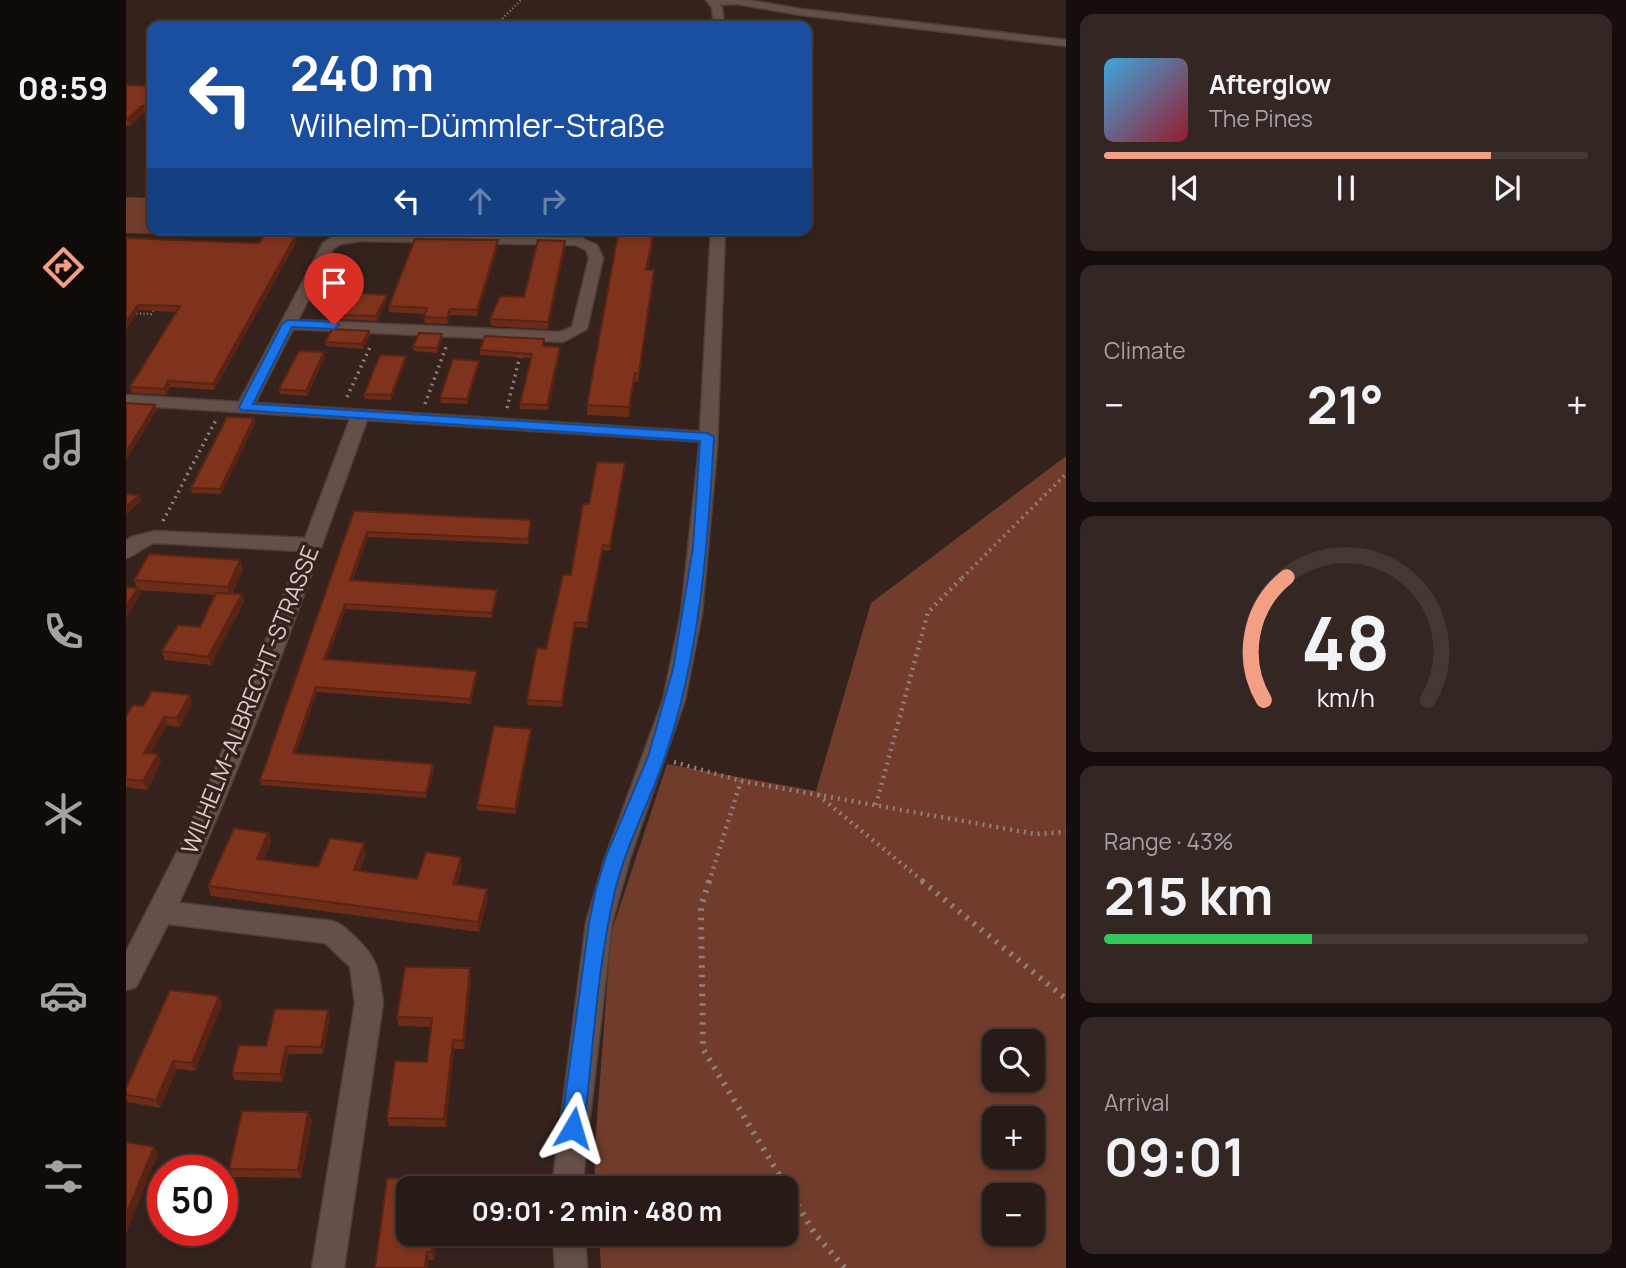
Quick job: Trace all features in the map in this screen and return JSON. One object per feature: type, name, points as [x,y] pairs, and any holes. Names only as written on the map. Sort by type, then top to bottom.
[{"type":"street","points":[[719,21],[712,1],[737,1],[801,12],[1066,43]]},
{"type":"street","points":[[568,1176],[603,900],[616,856],[656,757],[682,669],[693,605],[700,547],[718,235]]},
{"type":"street","points":[[245,407],[328,246],[337,240],[361,237],[577,241],[592,248],[596,258],[579,329],[563,337],[288,324]]},
{"type":"street","points":[[126,400],[707,437]]},
{"type":"street","name":"WILHELM-ALBRECHT-STRASSE","points":[[126,978],[164,912],[218,792],[313,545],[350,415]]},
{"type":"street","points":[[126,552],[138,541],[155,537],[313,545]]},
{"type":"street","points":[[164,912],[332,932],[363,962],[369,1003],[328,1268]]},
{"type":"street","points":[[570,1246],[571,1268]]},
{"type":"path","points":[[500,21],[521,0]]},
{"type":"path","points":[[148,319],[157,304]]},
{"type":"path","points":[[126,313],[151,314]]},
{"type":"path","points":[[350,415],[379,327]]},
{"type":"path","points":[[420,418],[451,331]]},
{"type":"path","points":[[503,423],[525,334]]},
{"type":"path","points":[[155,537],[223,406]]},
{"type":"path","points":[[876,805],[928,612],[1066,474]]},
{"type":"path","points":[[656,757],[741,780],[876,805],[1035,834],[1066,832]]},
{"type":"path","points":[[741,780],[701,907],[703,1049],[815,1234],[845,1268]]},
{"type":"path","points":[[815,793],[1066,999]]},
{"type":"shaded area","points":[[126,197],[147,198],[147,234],[126,233]]},
{"type":"shaded area","points":[[187,235],[250,235],[248,237]]},
{"type":"shaded area","points":[[1066,456],[1066,1268],[601,1268],[600,1246],[798,1246],[798,1176],[595,1176],[594,1159],[611,933],[667,764],[816,791],[871,603]]},
{"type":"building","points":[[126,85],[147,86],[147,106],[142,106],[126,119]]},
{"type":"building","points":[[264,235],[296,235],[213,384],[168,381],[164,389],[130,387],[180,306],[138,305],[126,322],[126,238],[259,243]]},
{"type":"building","points":[[618,235],[653,235],[646,270],[654,270],[639,373],[635,373],[629,407],[587,405]]},
{"type":"building","points":[[415,239],[498,240],[477,310],[450,309],[447,318],[424,317],[427,308],[389,306]]},
{"type":"building","points":[[538,240],[565,241],[548,322],[490,319],[500,296],[524,297]]},
{"type":"building","points":[[351,293],[387,295],[376,316],[339,315]]},
{"type":"building","points":[[332,329],[369,331],[362,344],[325,342]]},
{"type":"building","points":[[419,333],[442,334],[437,348],[413,347]]},
{"type":"building","points":[[485,336],[544,339],[543,346],[560,347],[547,405],[520,404],[532,354],[480,350]]},
{"type":"building","points":[[299,351],[324,352],[306,391],[279,389]]},
{"type":"building","points":[[380,355],[406,356],[391,395],[364,394]]},
{"type":"building","points":[[453,359],[479,361],[467,399],[440,398]]},
{"type":"building","points":[[126,403],[155,405],[126,452]]},
{"type":"building","points":[[227,417],[254,418],[220,489],[191,488]]},
{"type":"building","points":[[597,462],[625,463],[610,546],[603,545],[587,623],[575,622],[562,702],[527,700],[537,648],[546,649],[563,575],[571,575],[583,504],[589,504]]},
{"type":"building","points":[[126,494],[139,495],[126,507]]},
{"type":"building","points":[[354,511],[531,520],[528,539],[367,532],[350,580],[497,590],[492,613],[345,604],[324,659],[477,671],[470,699],[316,687],[293,753],[433,764],[426,793],[260,780]]},
{"type":"building","points":[[149,554],[240,560],[228,587],[134,580]]},
{"type":"building","points":[[126,587],[138,588],[126,606]]},
{"type":"building","points":[[216,593],[242,594],[208,657],[162,651],[178,625],[200,627]]},
{"type":"building","points":[[152,691],[190,695],[177,718],[164,717],[144,753],[158,754],[143,781],[126,779],[126,717],[133,705],[143,706]]},
{"type":"building","points":[[494,726],[531,729],[515,809],[477,805]]},
{"type":"building","points":[[234,828],[268,833],[257,859],[318,867],[330,838],[364,843],[354,870],[417,879],[426,852],[461,857],[453,884],[487,889],[478,922],[208,886]]},
{"type":"building","points":[[405,967],[470,968],[463,1041],[453,1040],[444,1119],[387,1118],[395,1061],[427,1062],[432,1018],[397,1017]]},
{"type":"building","points":[[170,990],[219,996],[192,1063],[173,1061],[156,1100],[126,1095],[126,1088]]},
{"type":"building","points":[[275,1009],[328,1010],[321,1047],[286,1046],[280,1074],[232,1073],[239,1045],[266,1046]]},
{"type":"building","points":[[242,1111],[308,1112],[298,1170],[238,1169],[238,1155],[232,1155]]},
{"type":"building","points":[[126,1142],[154,1147],[151,1155],[147,1155],[147,1164],[126,1215]]},
{"type":"building","points":[[387,1178],[396,1178],[396,1246],[433,1246],[432,1252],[427,1252],[425,1268],[375,1268]]},
{"type":"route","points":[[334,325],[288,324],[245,407],[707,437],[700,547],[682,669],[656,757],[616,856],[606,889],[598,923],[573,1128]]}]
